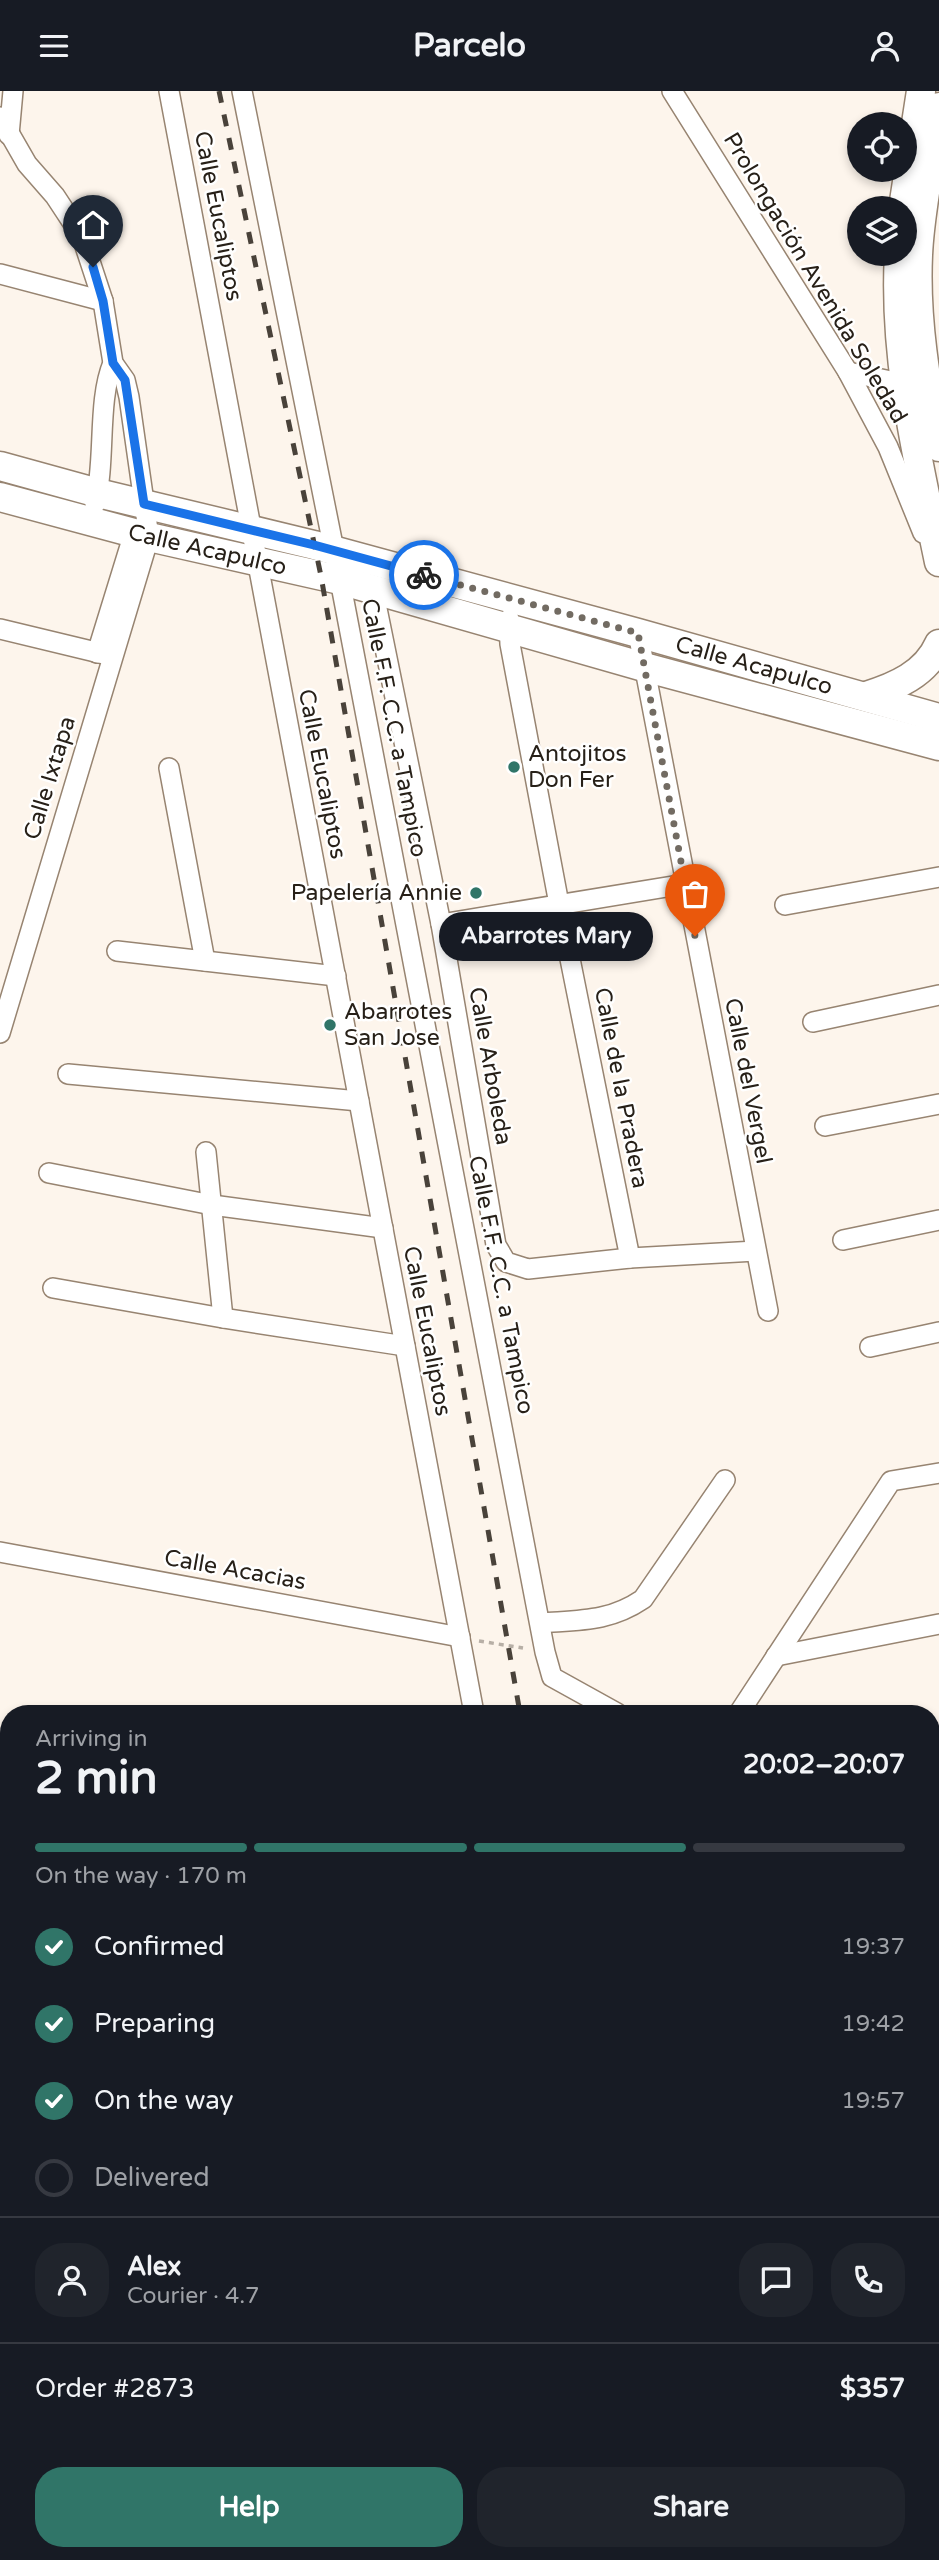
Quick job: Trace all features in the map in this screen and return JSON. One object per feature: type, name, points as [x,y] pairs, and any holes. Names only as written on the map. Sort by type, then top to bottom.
[{"type":"street","name":"Calle Eucaliptos","points":[[169,91],[473,1705]]},
{"type":"street","name":"Calle F.F. C.C. a Tampico","points":[[242,91],[332,551],[340,580],[545,1652],[552,1677],[603,1705]]},
{"type":"street","name":"Prolongación Avenida Soledad","points":[[672,91],[848,372],[888,447],[939,573]]},
{"type":"street","points":[[905,196],[921,91]]},
{"type":"street","points":[[6,104],[9,136],[82,237],[103,301],[113,363],[125,380],[133,427],[144,504],[142,535]]},
{"type":"street","points":[[939,107],[918,255],[920,331],[926,381],[939,447]]},
{"type":"street","points":[[899,266],[898,322],[905,384],[939,562]]},
{"type":"street","points":[[0,274],[103,301]]},
{"type":"street","points":[[91,522],[98,493],[106,385],[113,363]]},
{"type":"street","points":[[848,372],[905,384]]},
{"type":"street","points":[[104,431],[133,427]]},
{"type":"street","name":"Calle Acapulco","points":[[0,466],[507,597],[939,718]]},
{"type":"street","name":"Calle Acapulco","points":[[0,497],[142,535],[340,580],[644,667],[939,746]]},
{"type":"street","name":"Calle Ixtapa","points":[[0,1033],[104,655],[142,535]]},
{"type":"street","name":"Calle Arboleda","points":[[373,589],[441,924],[496,1245],[506,1262],[528,1269],[630,1258]]},
{"type":"street","name":"Calle de la Pradera","points":[[507,597],[510,644],[630,1258]]},
{"type":"street","points":[[0,629],[104,655]]},
{"type":"street","name":"Calle del Vergel","points":[[638,633],[768,1311]]},
{"type":"street","points":[[866,697],[898,687],[933,657],[939,644]]},
{"type":"street","points":[[169,768],[205,961]]},
{"type":"street","points":[[785,905],[939,877]]},
{"type":"street","points":[[441,924],[685,884]]},
{"type":"street","points":[[117,951],[336,976]]},
{"type":"street","points":[[813,1022],[939,995]]},
{"type":"street","points":[[68,1074],[359,1101]]},
{"type":"street","points":[[825,1126],[939,1104]]},
{"type":"street","points":[[206,1152],[223,1318]]},
{"type":"street","points":[[49,1173],[212,1205],[383,1227]]},
{"type":"street","points":[[843,1240],[939,1220]]},
{"type":"street","points":[[630,1258],[755,1251]]},
{"type":"street","points":[[53,1288],[405,1346]]},
{"type":"street","points":[[870,1347],[939,1332]]},
{"type":"street","points":[[744,1705],[891,1481],[939,1473]]},
{"type":"street","points":[[541,1623],[608,1617],[625,1611],[643,1599],[725,1480]]},
{"type":"street","name":"Calle Acacias","points":[[0,1552],[460,1637]]},
{"type":"street","points":[[776,1656],[939,1624]]},
{"type":"path","points":[[460,1637],[545,1652]]},
{"type":"railway","points":[[219,91],[321,576],[519,1705]]},
{"type":"way so far","points":[[424,575],[638,633],[695,936]]},
{"type":"place","name":"Antojitos Don Fer","points":[[514,767]]},
{"type":"place","name":"Papelería Annie","points":[[476,893]]},
{"type":"place","name":"Abarrotes Mary","points":[[695,936]]},
{"type":"place","name":"Abarrotes San Jose","points":[[330,1025]]},
{"type":"route","points":[[93,267],[103,301],[113,363],[125,380],[144,504],[424,575]]}]
